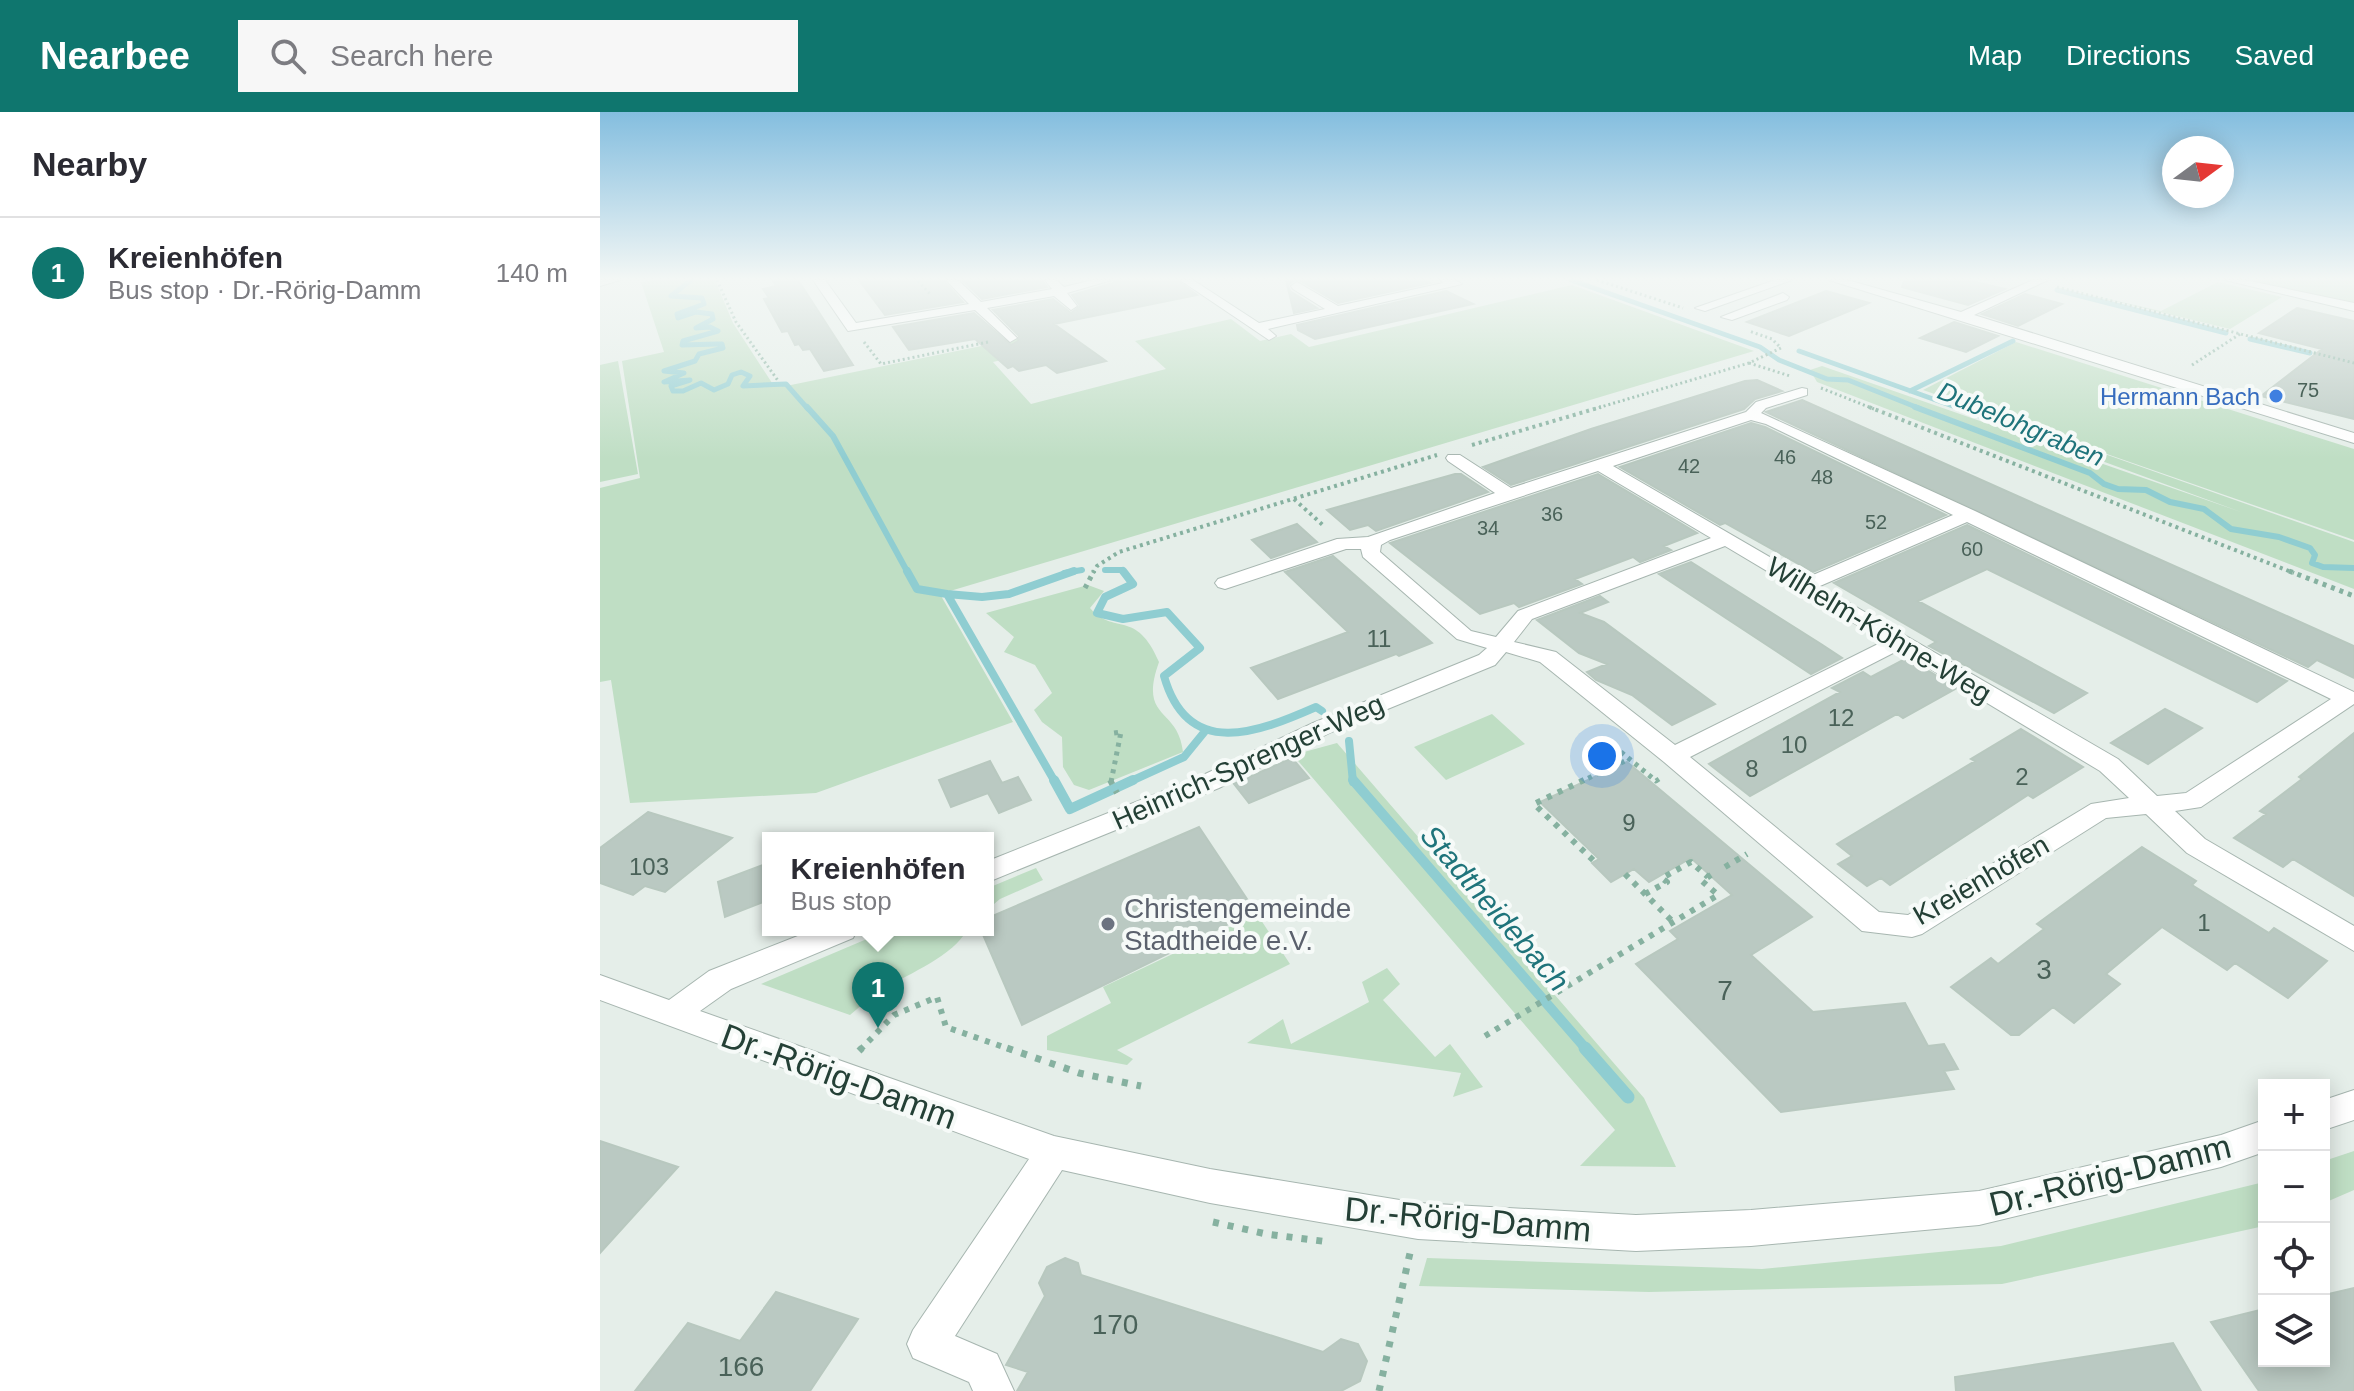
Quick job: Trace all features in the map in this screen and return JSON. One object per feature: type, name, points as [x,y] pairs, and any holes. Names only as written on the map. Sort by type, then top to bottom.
[{"type":"street","points":[[2038,340],[2354,438]]},
{"type":"street","points":[[1225,583],[1344,543],[1372,543],[1383,536],[1751,415],[1761,405],[1804,385]]},
{"type":"street","name":"Kreienhöfen","points":[[1751,415],[1771,421],[2351,697]]},
{"type":"street","points":[[1450,456],[1508,494]]},
{"type":"street","name":"Wilhelm-Köhne-Weg","points":[[1600,465],[2109,765],[2151,805]]},
{"type":"street","points":[[1805,585],[1969,515]]},
{"type":"street","points":[[1504,645],[1510,630],[1525,615],[1727,539]]},
{"type":"street","name":"Kreienhöfen","points":[[1372,543],[1370,553],[1464,635],[1548,657],[1673,756],[1872,923],[1912,926],[2100,810],[2192,801],[2351,697]]},
{"type":"street","points":[[1673,756],[1899,642]]},
{"type":"street","name":"Heinrich-Sprenger-Weg","points":[[994,870],[1210,782],[1321,728],[1487,660],[1504,645]]},
{"type":"street","points":[[2151,805],[2196,846],[2354,940]]},
{"type":"street","points":[[672,1015],[720,980],[828,936]]},
{"type":"street","name":"Dr.-Rörig-Damm","points":[[600,987],[837,1076],[1054,1152],[1210,1186],[1418,1221],[1636,1233],[1751,1228],[1979,1208],[2221,1151],[2258,1138]]},
{"type":"street","points":[[2330,1113],[2354,1105]]},
{"type":"street","points":[[994,1391],[983,1368],[927,1344],[1054,1152]]},
{"type":"path","points":[[749,340],[779,382]]},
{"type":"path","points":[[862,340],[881,364],[1002,340]]},
{"type":"path","points":[[2192,365],[2232,340]]},
{"type":"path","points":[[2264,340],[2352,362]]},
{"type":"path","points":[[1085,588],[1097,566],[1119,552],[1450,456],[1773,354]]},
{"type":"path","points":[[1749,363],[2121,503],[2354,596]]},
{"type":"path","points":[[1294,499],[1344,543]]},
{"type":"path","points":[[1113,785],[1110,780],[1121,732],[1114,733]]},
{"type":"path","points":[[1594,861],[1534,804],[1629,759]]},
{"type":"path","points":[[1485,1036],[1718,895],[1702,881],[1709,876],[1691,862],[1662,878],[1667,882],[1645,894]]},
{"type":"path","points":[[1625,874],[1673,922]]},
{"type":"path","points":[[837,1076],[894,1015],[937,997],[946,1027],[1079,1073],[1141,1086]]},
{"type":"path","points":[[1379,1391],[1410,1253]]},
{"type":"green space","points":[[660,340],[744,340],[774,386],[786,386],[1023,340],[1035,352],[993,362],[1031,404],[1166,369],[1135,341],[1141,340],[1299,340],[1309,347],[1340,340],[1723,340],[1754,351],[940,594],[1013,722],[816,793],[630,803],[611,680],[600,682],[600,488],[640,478],[622,361],[664,352]]},
{"type":"green space","points":[[2016,342],[2354,449],[2354,540],[1923,390]]},
{"type":"green space","points":[[618,361],[638,474],[600,482],[600,365]]},
{"type":"green space","points":[[1822,366],[2241,512],[2091,457],[2099,452],[2354,542],[2354,589],[1817,382],[1810,370]]},
{"type":"green space","points":[[1088,585],[1104,591],[1090,608],[1108,621],[1133,629],[1150,645],[1159,662],[1153,694],[1156,704],[1180,737],[1183,752],[1089,790],[1074,785],[1063,767],[1062,737],[1042,722],[1034,710],[1052,693],[1035,665],[1004,652],[1014,637],[986,613]]},
{"type":"green space","points":[[1492,714],[1525,744],[1446,780],[1414,747]]},
{"type":"green space","points":[[1337,743],[1644,1098],[1676,1167],[1580,1166],[1615,1130],[1293,755]]},
{"type":"green space","points":[[1036,868],[1043,880],[994,904],[994,886]]},
{"type":"green space","points":[[1257,914],[1290,964],[1117,1050],[1133,1059],[1127,1065],[1047,1050],[1047,1036],[1111,1003],[1103,987]]},
{"type":"green space","points":[[874,936],[963,936],[942,956],[880,991],[850,1015],[761,984]]},
{"type":"green space","points":[[1387,968],[1400,984],[1383,1000],[1435,1057],[1450,1044],[1483,1087],[1453,1097],[1461,1073],[1247,1043],[1283,1019],[1291,1044],[1369,1002],[1362,982]]},
{"type":"green space","points":[[2354,1151],[2354,1190],[2330,1200],[2330,1159]]},
{"type":"green space","points":[[2258,1183],[2258,1227],[2002,1284],[1649,1292],[1419,1286],[1427,1258],[1762,1269],[2001,1246]]},
{"type":"building","points":[[792,340],[837,340],[853,365],[824,371],[810,349],[803,350],[799,344],[795,345]]},
{"type":"building","points":[[902,340],[971,340],[909,350]]},
{"type":"building","points":[[976,340],[1005,340],[1011,345],[1018,341],[1076,340],[1106,361],[1057,373],[1046,365],[1019,371],[1013,366],[1008,368]]},
{"type":"building","points":[[1926,340],[1991,340],[1966,352]]},
{"type":"building","points":[[2285,340],[2354,340],[2354,419],[2261,396],[2322,349]]},
{"type":"building","points":[[1757,380],[1782,391],[1755,399],[1744,409],[1511,485],[1483,467],[1591,429],[1745,381]]},
{"type":"building","points":[[1802,400],[2354,646],[2354,678],[2317,660],[2308,667],[1766,412]]},
{"type":"building","points":[[1751,423],[1946,515],[1813,572],[1725,523],[1720,525],[1620,467]]},
{"type":"building","points":[[1461,474],[1488,492],[1376,531],[1368,525],[1350,530],[1327,510]]},
{"type":"building","points":[[1598,474],[1697,533],[1664,546],[1671,550],[1640,562],[1633,557],[1575,579],[1582,584],[1519,607],[1514,603],[1480,614],[1390,543]]},
{"type":"building","points":[[1297,524],[1317,542],[1271,558],[1252,540]]},
{"type":"building","points":[[1967,525],[2287,681],[2257,702],[1987,569],[1918,601],[2087,693],[2054,713],[1929,646],[1936,642],[1834,583]]},
{"type":"building","points":[[1333,556],[1432,643],[1278,699],[1251,668],[1348,632],[1285,572]]},
{"type":"building","points":[[1691,562],[1842,658],[1811,674],[1659,574]]},
{"type":"building","points":[[1600,596],[1608,602],[1580,613],[1604,622],[1715,704],[1672,725],[1632,695],[1596,680],[1587,672],[1607,664],[1579,653],[1537,620]]},
{"type":"building","points":[[1907,658],[1957,688],[1903,718],[1897,714],[1750,796],[1709,764],[1840,692],[1832,688],[1863,672],[1871,677]]},
{"type":"building","points":[[2165,709],[2202,728],[2148,764],[2111,743]]},
{"type":"building","points":[[2021,729],[2083,767],[2033,798],[2028,795],[1890,885],[1881,878],[1867,886],[1838,864],[1852,856],[1837,844],[1975,761],[1971,759]]},
{"type":"building","points":[[2354,733],[2354,896],[2293,859],[2283,867],[2234,838],[2266,814],[2260,811]]},
{"type":"building","points":[[1292,758],[1309,778],[1249,803],[1234,784]]},
{"type":"building","points":[[990,761],[1002,783],[1018,777],[1031,800],[999,813],[988,793],[951,807],[939,780]]},
{"type":"building","points":[[1627,762],[1812,917],[1751,955],[1813,1012],[1905,1003],[1928,1046],[1944,1044],[1958,1069],[1944,1071],[1954,1089],[1781,1112],[1636,964],[1678,939],[1670,931],[1732,895],[1691,858],[1649,882],[1634,869],[1611,882],[1592,863],[1599,859],[1540,802]]},
{"type":"building","points":[[648,812],[732,838],[665,892],[645,886],[633,895],[600,883],[600,848]]},
{"type":"building","name":"Christengemeinde Stadtheide e.V.","points":[[1199,827],[1255,911],[1022,1025],[984,936],[994,936],[994,915]]},
{"type":"building","points":[[2142,847],[2196,881],[2192,885],[2269,933],[2274,928],[2327,961],[2288,998],[2235,963],[2227,970],[2162,927],[2106,974],[2120,984],[2074,1023],[2053,1007],[2019,1035],[2011,1035],[1951,987],[1991,958],[1998,964],[2044,929],[2037,924]]},
{"type":"building","points":[[762,865],[762,902],[725,917],[718,882]]},
{"type":"building","points":[[600,1141],[678,1167],[600,1253]]},
{"type":"building","points":[[1065,1258],[1078,1263],[1081,1275],[1323,1352],[1341,1339],[1358,1344],[1367,1361],[1360,1381],[1341,1391],[1017,1391],[1028,1372],[1006,1365],[1045,1296],[1039,1283],[1047,1267]]},
{"type":"building","points":[[2354,1288],[2354,1391],[2259,1391],[2211,1322],[2258,1310],[2258,1367],[2330,1367],[2330,1294]]},
{"type":"building","points":[[776,1292],[858,1319],[810,1391],[635,1391],[688,1323],[740,1341]]},
{"type":"building","points":[[2173,1343],[2201,1391],[1956,1391],[1955,1377]]},
{"type":"waterway","name":"Stadtheidebach","points":[[688,340],[682,345],[722,344],[723,348],[699,354],[695,361],[664,371],[684,373],[664,382],[690,380],[671,386],[673,391],[683,391],[701,383],[714,390],[728,384],[732,375],[741,372],[750,376],[743,386],[786,384],[808,409]]},
{"type":"waterway","name":"Dubelohgraben","points":[[1739,340],[1827,379],[1848,380],[1921,409]]},
{"type":"waterway","points":[[2253,340],[2310,353]]},
{"type":"waterway","points":[[1910,391],[2013,341]]},
{"type":"waterway","name":"Dubelohgraben","points":[[1799,351],[1910,391]]},
{"type":"waterway","name":"Dubelohgraben","points":[[1910,391],[1961,409]]},
{"type":"waterway","name":"Stadtheidebach","points":[[807,407],[833,436],[908,573]]},
{"type":"waterway","name":"Dubelohgraben","points":[[1915,407],[2090,473],[2104,484],[2118,489],[2146,490],[2170,502],[2204,509],[2231,529],[2279,537],[2310,548],[2315,555],[2312,563],[2323,567],[2354,568]]},
{"type":"waterway","name":"Dubelohgraben","points":[[1956,407],[2085,453]]},
{"type":"waterway","name":"Stadtheidebach","points":[[1072,572],[1082,570]]},
{"type":"waterway","name":"Stadtheidebach","points":[[1105,570],[1122,570],[1124,573]]},
{"type":"waterway","name":"Stadtheidebach","points":[[907,571],[917,589],[947,594]]},
{"type":"waterway","name":"Stadtheidebach","points":[[1123,571],[1133,584],[1105,597],[1097,613],[1123,619],[1167,612],[1200,648],[1164,676],[1175,703],[1190,720],[1208,730],[1228,733],[1272,725],[1316,707],[1322,711]]},
{"type":"waterway","name":"Stadtheidebach","points":[[947,594],[982,597],[1009,594],[1072,572]]},
{"type":"waterway","name":"Stadtheidebach","points":[[1064,573],[1072,572]]},
{"type":"waterway","name":"Stadtheidebach","points":[[947,594],[1055,782]]},
{"type":"waterway","name":"Stadtheidebach","points":[[1129,782],[1184,757],[1206,730]]},
{"type":"waterway","name":"Stadtheidebach","points":[[1349,741],[1353,782]]},
{"type":"waterway","name":"Stadtheidebach","points":[[1054,780],[1070,809],[1133,780]]},
{"type":"waterway","name":"Stadtheidebach","points":[[1353,780],[1587,1050]]},
{"type":"waterway","name":"Stadtheidebach","points":[[1585,1048],[1628,1097]]},
{"type":"place","name":"Hermann Bach","points":[[2276,396]]},
{"type":"place","name":"Christengemeinde Stadtheide e.V.","points":[[1108,924]]},
{"type":"place","name":"Kreienhöfen","points":[[878,1028]]}]
